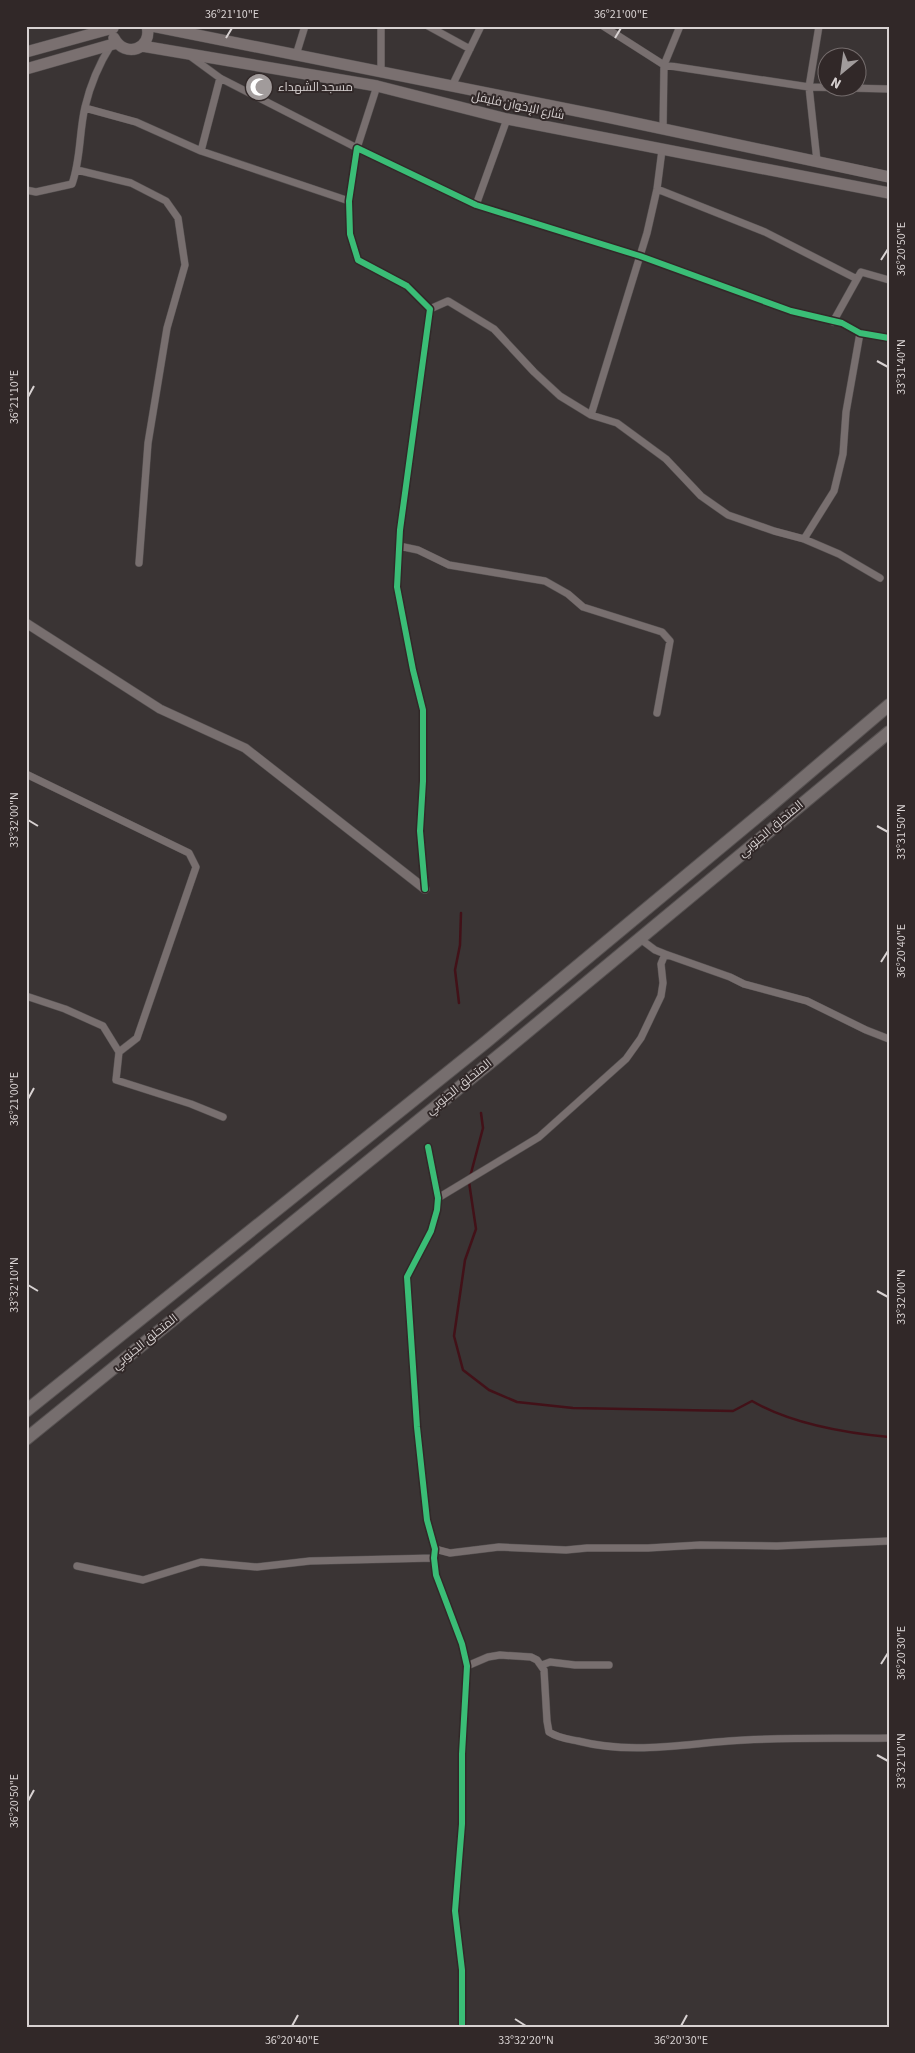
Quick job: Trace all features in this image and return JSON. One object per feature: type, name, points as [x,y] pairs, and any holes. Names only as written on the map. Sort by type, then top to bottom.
[{"type":"highway","name":"المتحلق الجنوبي","points":[[26,1411],[478,1048],[889,705]]},
{"type":"highway","name":"المتحلق الجنوبي","points":[[26,1439],[497,1057],[889,732]]},
{"type":"main road","points":[[142,46],[148,36],[147,26]]},
{"type":"main road","name":"شارع الإخوان فليفل","points":[[152,26],[663,129],[889,178]]},
{"type":"main road","points":[[26,52],[114,27],[114,44],[26,69]]},
{"type":"main road","name":"شارع الإخوان فليفل","points":[[114,44],[132,50],[142,46],[376,86],[507,119],[889,193]]},
{"type":"street","points":[[296,54],[305,26]]},
{"type":"street","points":[[381,26],[381,72]]},
{"type":"street","points":[[428,26],[470,49]]},
{"type":"street","points":[[452,86],[481,26]]},
{"type":"street","points":[[603,26],[664,65],[809,87],[889,89]]},
{"type":"street","points":[[663,129],[664,65],[680,26]]},
{"type":"street","points":[[817,162],[809,87],[819,26]]},
{"type":"street","points":[[26,190],[36,192],[72,184],[77,170],[85,108],[93,82],[114,44]]},
{"type":"street","points":[[189,54],[220,78],[356,148],[476,205],[640,256],[791,311],[849,326],[860,333],[889,338]]},
{"type":"street","points":[[201,151],[220,78]]},
{"type":"street","points":[[376,86],[356,148],[349,201],[350,234],[358,260],[407,286],[430,309]]},
{"type":"street","points":[[85,108],[136,122],[201,151],[349,201]]},
{"type":"street","points":[[476,205],[507,119]]},
{"type":"street","points":[[591,415],[647,233],[657,189],[662,150]]},
{"type":"street","points":[[77,170],[130,183],[166,201],[178,218],[180,227],[185,264],[167,328],[148,443],[139,563]]},
{"type":"street","points":[[657,189],[765,232],[857,280]]},
{"type":"street","points":[[833,322],[861,272],[889,280]]},
{"type":"street","points":[[430,309],[448,301],[494,329],[534,372],[560,396],[591,415],[617,423],[666,459],[701,496],[728,515],[804,539],[839,554],[880,578]]},
{"type":"street","points":[[425,889],[420,831],[423,781],[423,710],[413,670],[397,587],[399,546],[411,441],[426,348],[430,309]]},
{"type":"street","points":[[804,539],[834,491],[843,454],[846,412],[860,333]]},
{"type":"street","points":[[399,546],[418,550],[449,566],[545,581],[568,594],[583,607],[662,632],[670,640],[657,713]]},
{"type":"street","points":[[26,623],[160,709],[245,748],[425,889]]},
{"type":"street","points":[[26,774],[189,853],[196,867],[137,1038],[119,1052]]},
{"type":"street","points":[[639,938],[655,950],[730,977],[744,984],[807,1001],[889,1040]]},
{"type":"street","points":[[438,1198],[539,1138],[626,1059],[637,1045],[661,996],[663,983],[661,964],[665,954]]},
{"type":"street","points":[[26,996],[102,1026],[119,1052],[116,1080],[191,1104],[223,1117]]},
{"type":"street","points":[[428,1147],[438,1198],[436,1220],[407,1277],[417,1427],[427,1520],[435,1550],[436,1575],[462,1644],[467,1666],[462,1754],[462,1824],[455,1911],[462,1970],[462,2027]]},
{"type":"street","points":[[435,1550],[450,1553],[499,1547],[566,1550],[700,1545],[777,1546],[889,1541]]},
{"type":"street","points":[[77,1566],[143,1580],[201,1562],[257,1567],[310,1561],[434,1558]]},
{"type":"street","points":[[467,1666],[488,1657],[500,1655],[531,1657],[542,1665],[544,1670],[549,1732],[560,1737],[590,1744],[610,1747],[657,1748],[687,1747],[729,1741],[889,1738]]},
{"type":"street","points":[[542,1665],[550,1662],[575,1665],[609,1664]]},
{"type":"waterway","points":[[459,1003],[455,970],[460,945],[461,913]]},
{"type":"waterway","points":[[470,1177],[483,1128],[481,1113]]},
{"type":"waterway","points":[[469,1182],[476,1229],[465,1260],[454,1336],[463,1370],[489,1390],[517,1402],[573,1408],[733,1411],[752,1401],[783,1415],[819,1426],[889,1437]]},
{"type":"cycle path","points":[[425,889],[420,831],[423,781],[423,710],[413,670],[397,587],[400,530],[430,309],[407,286],[358,260],[350,234],[349,201],[357,148],[476,205],[640,256],[791,311],[842,323],[860,333],[889,338]]},
{"type":"cycle path","points":[[428,1147],[438,1198],[437,1210],[431,1231],[407,1277],[417,1427],[427,1520],[435,1549],[436,1575],[462,1644],[467,1666],[462,1754],[462,1824],[455,1911],[462,1970],[462,2027]]},
{"type":"place","name":"مسجد الشهداء","points":[[259,87]]}]
